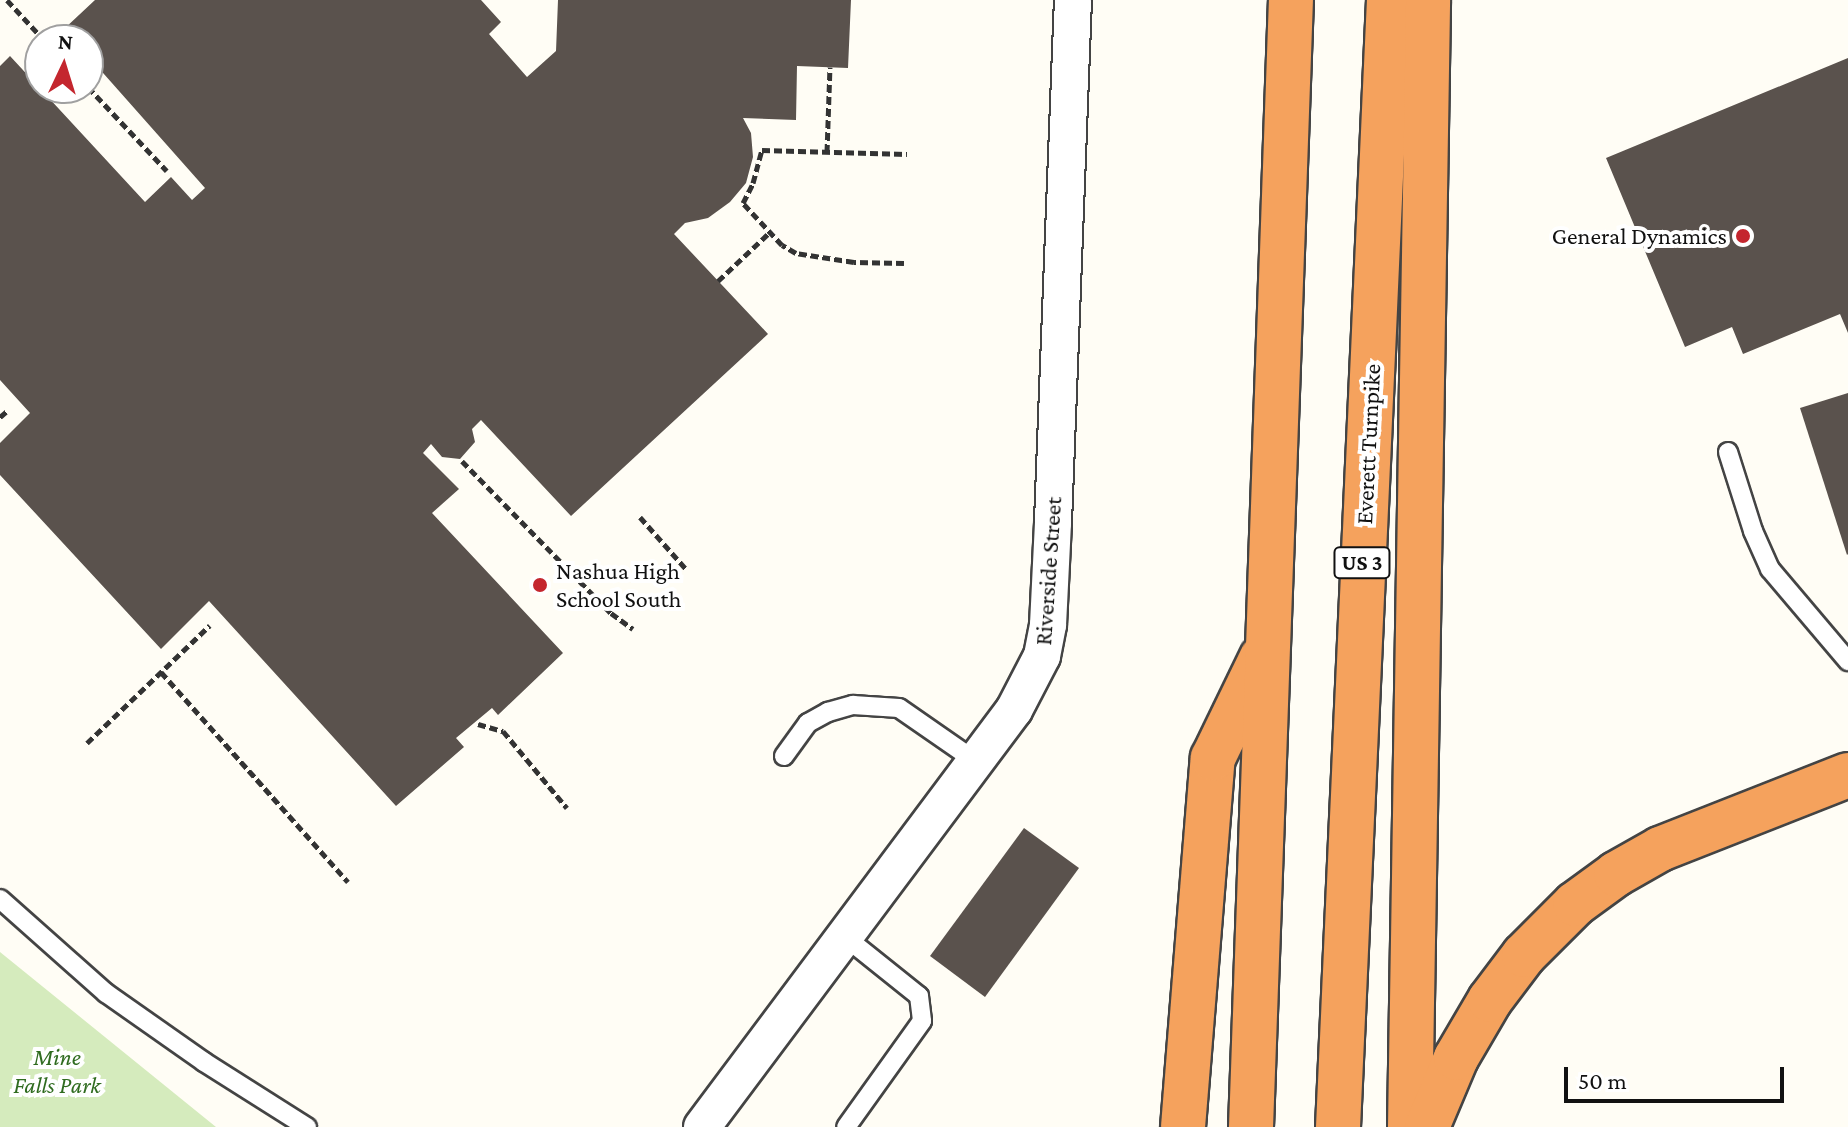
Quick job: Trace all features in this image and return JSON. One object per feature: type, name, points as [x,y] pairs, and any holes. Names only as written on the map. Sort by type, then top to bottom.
[{"type":"highway","points":[[1251,1127],[1291,0]]},
{"type":"highway","name":"Everett Turnpike","points":[[1338,1127],[1389,0]]},
{"type":"highway","points":[[1410,1127],[1428,0]]},
{"type":"highway","points":[[1183,1127],[1213,758],[1270,640]]},
{"type":"highway","points":[[1427,1127],[1456,1058],[1490,1000],[1524,955],[1575,904],[1616,874],[1660,849],[1848,775]]},
{"type":"street","name":"Riverside Street","points":[[702,1127],[1014,710],[1036,673],[1048,625],[1073,0]]},
{"type":"lane","points":[[1728,452],[1753,531],[1770,569],[1848,661]]},
{"type":"lane","points":[[784,756],[808,723],[828,712],[853,705],[899,708],[974,760]]},
{"type":"lane","points":[[0,899],[106,993],[204,1062],[307,1127]]},
{"type":"lane","points":[[844,936],[919,996],[922,1021],[846,1127]]},
{"type":"path","points":[[7,0],[29,24]]},
{"type":"path","points":[[827,152],[830,67]]},
{"type":"path","points":[[104,104],[167,171]]},
{"type":"path","points":[[904,263],[854,262],[796,253],[770,232],[743,203],[762,150],[907,154]]},
{"type":"path","points":[[718,281],[770,232]]},
{"type":"path","points":[[0,417],[8,410]]},
{"type":"path","points":[[462,461],[611,613],[633,629]]},
{"type":"path","points":[[640,517],[686,569]]},
{"type":"path","points":[[87,743],[210,625]]},
{"type":"path","points":[[161,672],[348,882]]},
{"type":"path","points":[[478,724],[503,731],[567,808]]},
{"type":"green space","name":"Mine Falls Park","points":[[0,952],[216,1127],[0,1127]]},
{"type":"building","name":"Nashua High School South","points":[[95,0],[481,0],[501,22],[489,34],[527,77],[556,51],[558,0],[851,0],[848,68],[797,66],[796,120],[743,118],[751,133],[753,157],[746,183],[730,202],[708,218],[685,223],[674,234],[768,334],[571,516],[481,420],[472,429],[475,442],[460,459],[442,457],[431,444],[423,453],[459,489],[432,513],[563,653],[498,715],[492,708],[456,738],[464,747],[396,806],[209,601],[161,649],[0,475],[0,443],[30,413],[0,380],[0,66],[10,56],[24,71],[24,104],[54,104],[145,202],[171,177],[192,200],[205,188],[104,74],[104,24],[69,24]]},
{"type":"building","name":"General Dynamics","points":[[1848,58],[1848,333],[1840,314],[1743,354],[1732,327],[1685,347],[1606,158]]},
{"type":"building","points":[[1848,393],[1848,554],[1847,555],[1800,408]]},
{"type":"building","points":[[1024,828],[1079,868],[985,997],[930,956]]},
{"type":"place","name":"General Dynamics","points":[[1743,236]]},
{"type":"place","name":"Nashua High School South","points":[[540,585]]}]
